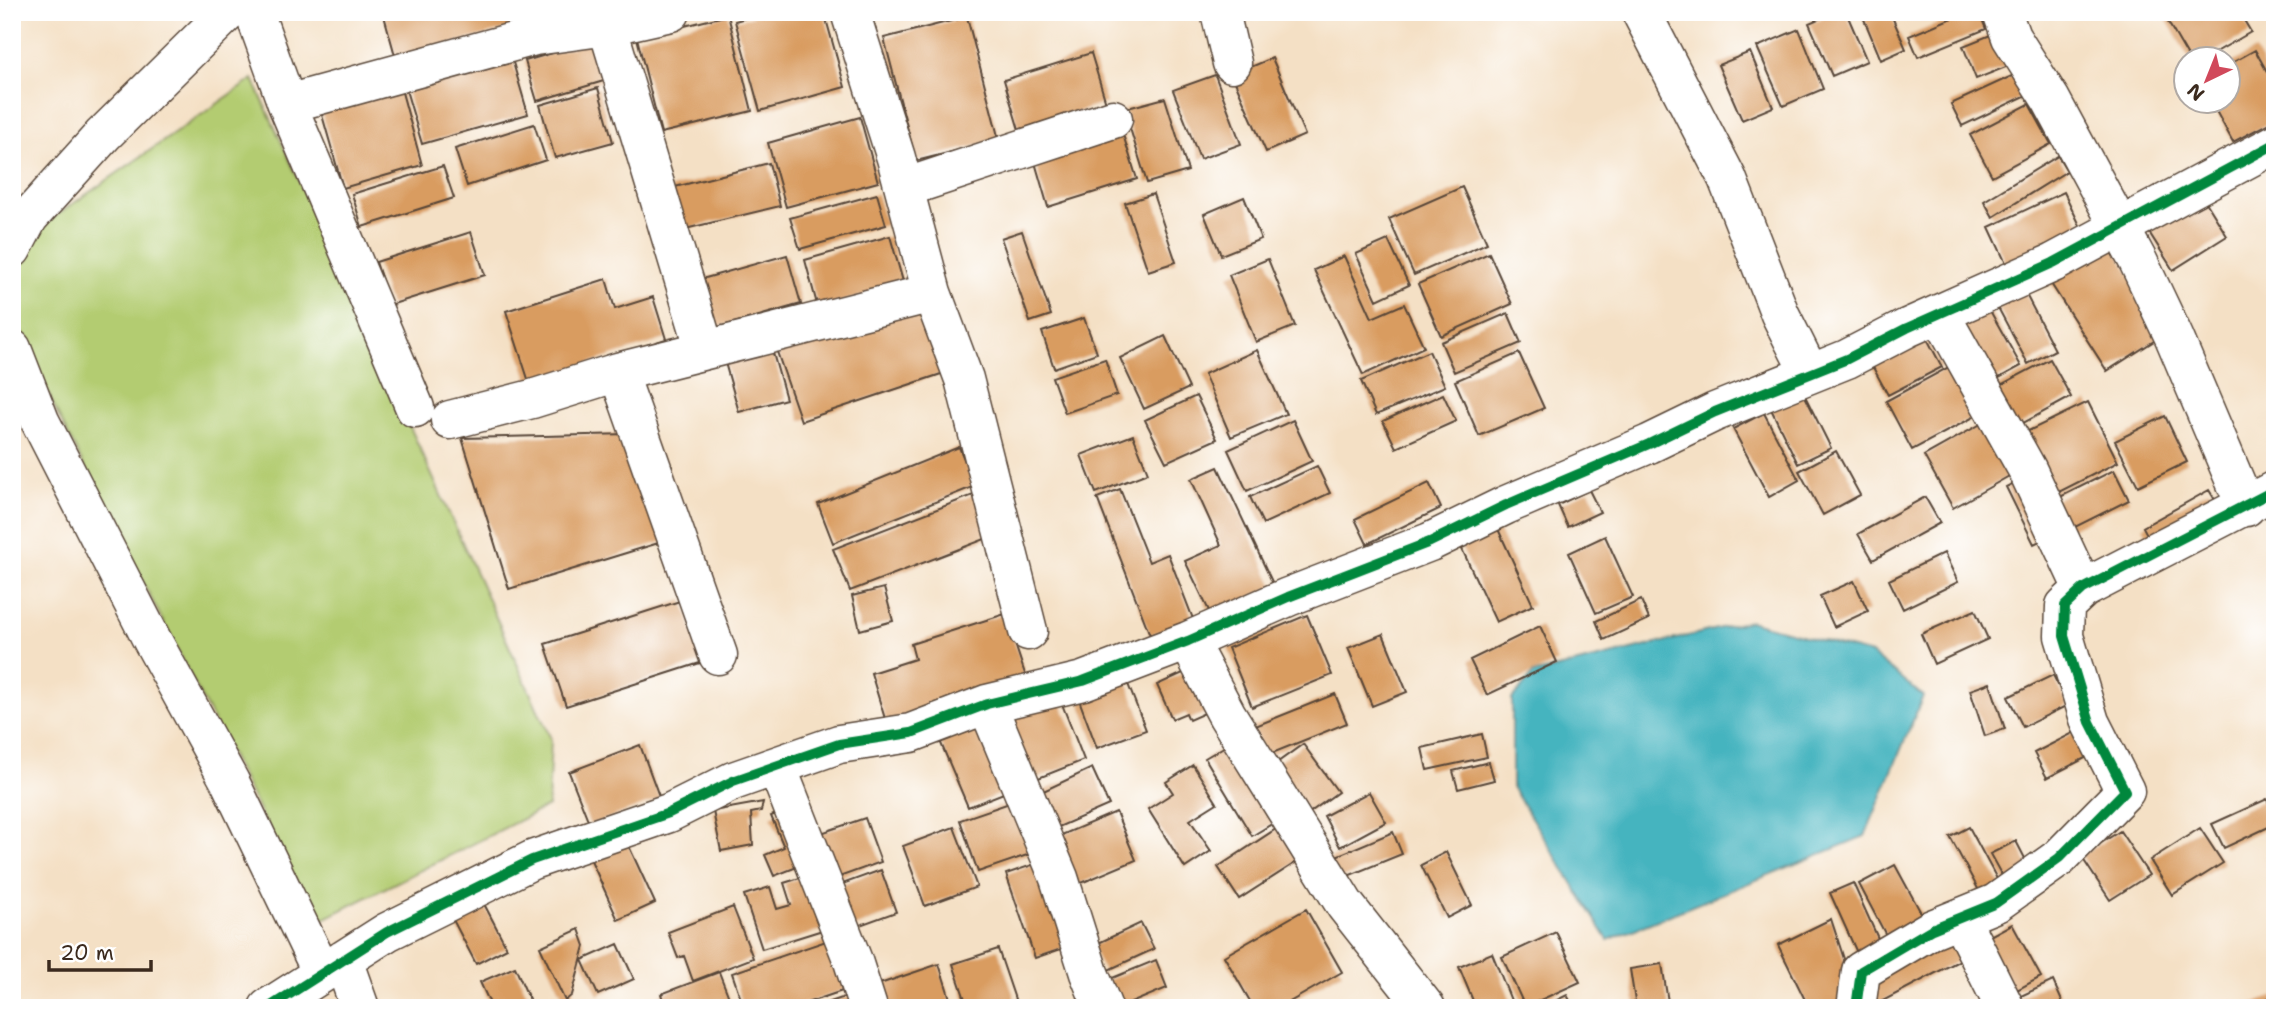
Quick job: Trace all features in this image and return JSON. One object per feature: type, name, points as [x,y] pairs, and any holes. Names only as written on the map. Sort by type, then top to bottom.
[{"type":"street","points":[[12,249],[29,217],[103,135],[228,12]]},
{"type":"street","points":[[254,12],[287,104],[432,414],[533,399],[618,372],[932,293]]},
{"type":"street","points":[[287,104],[605,19],[671,12]]},
{"type":"street","points":[[850,12],[904,188],[932,293],[964,379],[1028,631]]},
{"type":"street","points":[[1220,12],[1233,63]]},
{"type":"street","points":[[1641,12],[1727,178],[1780,314],[1810,374]]},
{"type":"street","points":[[1856,1008],[1861,971],[1932,929],[1996,903],[2059,858],[2125,791],[2090,722],[2064,636],[2064,606],[2083,589],[2260,499],[2051,100],[2011,37],[2002,12]]},
{"type":"street","points":[[605,19],[705,350]]},
{"type":"street","points":[[904,188],[1113,119]]},
{"type":"street","points":[[268,1008],[332,966],[428,910],[532,860],[669,813],[733,782],[839,744],[911,733],[986,704],[1083,681],[1430,542],[1506,505],[1649,444],[1715,412],[1847,359],[1906,328],[2053,263],[2275,144]]},
{"type":"street","points":[[1940,314],[2027,469],[2083,589]]},
{"type":"street","points":[[12,349],[40,421],[152,640],[332,966],[360,1008]]},
{"type":"street","points":[[618,372],[718,655]]},
{"type":"street","points":[[1188,641],[1227,715],[1345,905],[1426,1008]]},
{"type":"street","points":[[986,704],[1059,878],[1103,1008]]},
{"type":"street","points":[[777,767],[853,961],[868,1008]]},
{"type":"street","points":[[1960,918],[2005,1008]]},
{"type":"green space","points":[[253,79],[551,739],[548,806],[316,923],[56,411],[12,310],[15,244]]},
{"type":"water","points":[[1749,621],[1871,654],[1923,696],[1865,836],[1608,940],[1512,787],[1512,699],[1533,674]]},
{"type":"building","points":[[383,12],[566,12],[566,13],[396,59]]},
{"type":"building","points":[[767,12],[824,12],[845,87],[760,111],[735,21]]},
{"type":"building","points":[[1835,12],[1846,12],[1867,61],[1832,76],[1809,23]]},
{"type":"building","points":[[1861,12],[1890,12],[1906,49],[1881,60]]},
{"type":"building","points":[[1966,12],[1979,12],[1986,29],[1918,57],[1909,36]]},
{"type":"building","points":[[2162,12],[2239,12],[2251,32],[2226,46],[2182,46]]},
{"type":"building","points":[[728,15],[752,111],[661,133],[637,38]]},
{"type":"building","points":[[967,17],[999,140],[916,161],[884,38]]},
{"type":"building","points":[[1799,29],[1823,89],[1783,106],[1757,47]]},
{"type":"building","points":[[1998,32],[2011,65],[1976,79],[1963,46]]},
{"type":"building","points":[[605,38],[617,77],[537,101],[525,61]]},
{"type":"building","points":[[2255,50],[2275,86],[2275,120],[2233,142],[2219,116],[2242,116],[2242,57]]},
{"type":"building","points":[[1750,52],[1773,107],[1742,120],[1718,65]]},
{"type":"building","points":[[1091,53],[1106,103],[1019,130],[1004,80]]},
{"type":"building","points":[[1272,58],[1305,135],[1266,152],[1232,75]]},
{"type":"building","points":[[512,59],[528,114],[422,144],[406,90]]},
{"type":"building","points":[[2016,74],[2027,95],[1962,126],[1951,104]]},
{"type":"building","points":[[1215,75],[1241,144],[1200,159],[1173,90]]},
{"type":"building","points":[[400,85],[422,165],[343,188],[320,108]]},
{"type":"building","points":[[598,88],[613,142],[555,158],[540,105]]},
{"type":"building","points":[[1165,98],[1188,171],[1147,183],[1124,109]]},
{"type":"building","points":[[2029,104],[2051,144],[1992,176],[1970,135]]},
{"type":"building","points":[[860,117],[878,182],[786,207],[768,143]]},
{"type":"building","points":[[534,124],[546,160],[467,186],[455,149]]},
{"type":"building","points":[[1120,125],[1137,179],[1048,207],[1032,152]]},
{"type":"building","points":[[2058,156],[2067,171],[1993,217],[1984,201]]},
{"type":"building","points":[[769,163],[780,206],[681,230],[671,188]]},
{"type":"building","points":[[443,166],[454,198],[362,227],[352,194]]},
{"type":"building","points":[[1462,187],[1487,243],[1414,275],[1389,219]]},
{"type":"building","points":[[2064,192],[2086,238],[2010,272],[1989,227]]},
{"type":"building","points":[[877,194],[886,225],[800,249],[790,218]]},
{"type":"building","points":[[1153,194],[1176,262],[1148,271],[1125,203]]},
{"type":"building","points":[[2201,194],[2227,236],[2173,270],[2147,229]]},
{"type":"building","points":[[1244,197],[1261,239],[1221,255],[1204,214]]},
{"type":"building","points":[[1022,231],[1051,315],[1030,322],[1001,238]]},
{"type":"building","points":[[471,232],[485,275],[390,305],[376,262]]},
{"type":"building","points":[[890,236],[904,285],[818,308],[805,260]]},
{"type":"building","points":[[1388,240],[1409,285],[1377,300],[1356,254]]},
{"type":"building","points":[[2109,240],[2168,332],[2107,371],[2048,279]]},
{"type":"building","points":[[1489,253],[1512,304],[1441,336],[1418,284]]},
{"type":"building","points":[[787,255],[801,304],[716,328],[702,279]]},
{"type":"building","points":[[1344,256],[1372,318],[1404,304],[1424,347],[1363,375],[1314,270]]},
{"type":"building","points":[[1268,259],[1295,326],[1256,342],[1229,275]]},
{"type":"building","points":[[606,279],[615,309],[653,297],[666,339],[529,382],[506,311]]},
{"type":"building","points":[[2022,287],[2055,350],[2028,364],[1995,302]]},
{"type":"building","points":[[918,298],[944,373],[801,421],[775,346]]},
{"type":"building","points":[[1988,307],[2021,366],[1990,383],[1958,323]]},
{"type":"building","points":[[1508,313],[1521,343],[1454,372],[1441,342]]},
{"type":"building","points":[[1084,318],[1097,353],[1054,368],[1042,332]]},
{"type":"building","points":[[1923,331],[1942,367],[1888,395],[1869,360]]},
{"type":"building","points":[[1165,336],[1189,388],[1144,409],[1120,358]]},
{"type":"building","points":[[771,346],[786,399],[739,412],[724,359]]},
{"type":"building","points":[[1257,350],[1286,414],[1231,437],[1204,374]]},
{"type":"building","points":[[1429,351],[1445,386],[1376,415],[1361,381]]},
{"type":"building","points":[[1519,353],[1544,408],[1479,436],[1455,381]]},
{"type":"building","points":[[1105,359],[1117,395],[1065,413],[1052,377]]},
{"type":"building","points":[[2050,359],[2071,397],[2014,428],[1993,389]]},
{"type":"building","points":[[1958,362],[1985,411],[1912,450],[1886,401]]},
{"type":"building","points":[[1803,392],[1831,448],[1798,464],[1770,407]]},
{"type":"building","points":[[1443,394],[1456,421],[1396,448],[1383,421]]},
{"type":"building","points":[[1196,396],[1217,439],[1166,462],[1145,420]]},
{"type":"building","points":[[2088,402],[2118,462],[2051,496],[2020,435]]},
{"type":"building","points":[[1764,413],[1799,480],[1769,497],[1733,429]]},
{"type":"building","points":[[2165,416],[2187,462],[2138,486],[2115,441]]},
{"type":"building","points":[[1293,420],[1312,461],[1247,491],[1228,450]]},
{"type":"building","points":[[1988,420],[2018,471],[1953,508],[1924,456]]},
{"type":"building","points":[[630,434],[665,541],[509,589],[462,438]]},
{"type":"building","points":[[1133,435],[1148,473],[1096,493],[1081,455]]},
{"type":"building","points":[[959,447],[975,486],[833,543],[818,504]]},
{"type":"building","points":[[1836,451],[1860,495],[1823,515],[1799,471]]},
{"type":"building","points":[[1317,466],[1330,493],[1263,524],[1250,497]]},
{"type":"building","points":[[1218,467],[1274,586],[1211,615],[1185,561],[1221,545],[1191,479]]},
{"type":"building","points":[[2114,470],[2129,500],[2063,533],[2048,503]]},
{"type":"building","points":[[2024,478],[2052,535],[2034,544],[2006,487]]},
{"type":"building","points":[[1429,483],[1441,508],[1367,544],[1355,519]]},
{"type":"building","points":[[1120,489],[1149,562],[1168,554],[1193,619],[1150,635],[1097,498]]},
{"type":"building","points":[[1589,490],[1600,512],[1568,527],[1558,505]]},
{"type":"building","points":[[2209,490],[2221,510],[2154,548],[2143,527]]},
{"type":"building","points":[[976,494],[993,536],[850,591],[833,549]]},
{"type":"building","points":[[1925,497],[1940,523],[1873,560],[1858,534]]},
{"type":"building","points":[[1498,529],[1533,605],[1496,622],[1461,547]]},
{"type":"building","points":[[1605,536],[1633,597],[1596,613],[1569,553]]},
{"type":"building","points":[[1944,553],[1958,582],[1903,609],[1889,580]]},
{"type":"building","points":[[1854,581],[1868,611],[1834,627],[1820,596]]},
{"type":"building","points":[[884,588],[893,621],[860,630],[852,596]]},
{"type":"building","points":[[683,600],[703,662],[566,706],[545,644]]},
{"type":"building","points":[[1641,600],[1649,619],[1604,640],[1596,621]]},
{"type":"building","points":[[1975,610],[1988,639],[1934,664],[1921,634]]},
{"type":"building","points":[[1005,614],[1026,677],[886,722],[871,673],[915,659],[911,644]]},
{"type":"building","points":[[1307,615],[1332,675],[1252,707],[1228,648]]},
{"type":"building","points":[[1540,626],[1557,662],[1487,695],[1470,660]]},
{"type":"building","points":[[1383,634],[1407,692],[1372,706],[1348,648]]},
{"type":"building","points":[[1198,666],[1216,708],[1189,720],[1186,713],[1172,719],[1157,685]]},
{"type":"building","points":[[2053,675],[2068,705],[2023,727],[2008,697]]},
{"type":"building","points":[[1126,679],[1146,730],[1097,748],[1078,697]]},
{"type":"building","points":[[1990,683],[2005,729],[1985,736],[1970,690]]},
{"type":"building","points":[[1335,694],[1347,723],[1265,756],[1253,727]]},
{"type":"building","points":[[1060,699],[1084,760],[1031,781],[1007,720]]},
{"type":"building","points":[[987,721],[1014,789],[968,807],[940,741]]},
{"type":"building","points":[[2075,732],[2089,756],[2047,778],[2034,753]]},
{"type":"building","points":[[1482,734],[1487,757],[1427,770],[1422,748]]},
{"type":"building","points":[[1239,738],[1285,816],[1252,836],[1205,758]]},
{"type":"building","points":[[1303,744],[1338,792],[1309,813],[1274,765]]},
{"type":"building","points":[[640,745],[660,799],[590,825],[569,772]]},
{"type":"building","points":[[1489,762],[1494,780],[1458,789],[1453,771]]},
{"type":"building","points":[[1193,765],[1217,803],[1190,820],[1211,851],[1185,868],[1148,809],[1173,793],[1166,782]]},
{"type":"building","points":[[1092,768],[1109,805],[1054,829],[1037,794]]},
{"type":"building","points":[[1369,792],[1386,822],[1340,847],[1324,816]]},
{"type":"building","points":[[1021,799],[1039,851],[978,872],[960,820]]},
{"type":"building","points":[[2267,799],[2275,816],[2275,824],[2224,848],[2212,824]]},
{"type":"building","points":[[763,802],[761,811],[751,813],[753,845],[721,851],[713,811]]},
{"type":"building","points":[[788,809],[810,862],[774,876],[765,855],[784,847],[771,816]]},
{"type":"building","points":[[1116,812],[1136,860],[1072,887],[1052,839]]},
{"type":"building","points":[[865,818],[881,862],[831,880],[815,835]]},
{"type":"building","points":[[1285,823],[1306,856],[1239,899],[1218,867]]},
{"type":"building","points":[[954,827],[977,887],[925,906],[903,846]]},
{"type":"building","points":[[1969,827],[2003,890],[1984,900],[1950,837]]},
{"type":"building","points":[[2200,828],[2223,863],[2172,895],[2150,860]]},
{"type":"building","points":[[2120,831],[2149,875],[2110,900],[2081,856]]},
{"type":"building","points":[[1393,832],[1402,854],[1338,880],[1329,859]]},
{"type":"building","points":[[2016,841],[2032,872],[2007,885],[1990,854]]},
{"type":"building","points":[[627,842],[655,903],[618,920],[590,858]]},
{"type":"building","points":[[1446,852],[1472,905],[1447,918],[1421,865]]},
{"type":"building","points":[[1044,861],[1073,945],[1035,958],[1006,874]]},
{"type":"building","points":[[1895,865],[1926,922],[1889,941],[1859,884]]},
{"type":"building","points":[[881,870],[896,912],[849,929],[834,887]]},
{"type":"building","points":[[816,873],[832,927],[762,949],[744,895],[770,887],[777,909],[791,905],[784,883]]},
{"type":"building","points":[[1853,883],[1881,945],[1858,955],[1830,893]]},
{"type":"building","points":[[482,900],[507,948],[476,964],[451,916]]},
{"type":"building","points":[[733,907],[753,958],[693,981],[684,956],[678,958],[668,932]]},
{"type":"building","points":[[1306,909],[1342,972],[1279,1008],[1254,1008],[1224,956]]},
{"type":"building","points":[[1831,919],[1856,996],[1832,1008],[1809,1008],[1778,945]]},
{"type":"building","points":[[1141,923],[1154,949],[1104,972],[1092,946]]},
{"type":"building","points":[[2012,924],[2041,977],[2006,996],[1977,943]]},
{"type":"building","points":[[579,929],[585,946],[572,995],[565,1001],[540,947]]},
{"type":"building","points":[[1954,930],[1968,956],[1879,1003],[1865,978]]},
{"type":"building","points":[[1556,932],[1580,982],[1525,1007],[1502,957]]},
{"type":"building","points":[[829,940],[845,990],[792,1008],[744,1008],[732,973]]},
{"type":"building","points":[[618,944],[634,979],[598,995],[582,960]]},
{"type":"building","points":[[998,949],[1018,1008],[968,1008],[953,964]]},
{"type":"building","points":[[1492,953],[1514,1008],[1476,1008],[1459,967]]},
{"type":"building","points":[[1156,960],[1167,988],[1119,1008],[1105,981]]},
{"type":"building","points":[[939,964],[953,1008],[881,1008],[874,986]]},
{"type":"building","points":[[1662,964],[1669,1008],[1636,1008],[1630,969]]},
{"type":"building","points":[[515,967],[533,1008],[492,1008],[480,982]]},
{"type":"building","points":[[719,972],[733,1008],[666,1008],[661,994]]},
{"type":"building","points":[[2053,981],[2065,1008],[2011,1008],[2008,1002]]},
{"type":"building","points":[[859,992],[864,1008],[816,1007]]},
{"type":"building","points":[[1567,995],[1574,1008],[1541,1008]]},
{"type":"building","points":[[2275,996],[2275,1008],[2242,1008],[2242,1007]]},
{"type":"cycle path","points":[[268,1008],[387,932],[532,860],[669,813],[733,781],[839,744],[911,733],[987,704],[1083,681],[1430,542],[1506,505],[1649,444],[1715,412],[1847,359],[1907,328],[2053,263],[2275,144]]},
{"type":"cycle path","points":[[1856,1008],[1861,971],[1932,929],[1996,903],[2059,858],[2125,791],[2090,722],[2064,636],[2065,606],[2083,589],[2275,490]]}]
